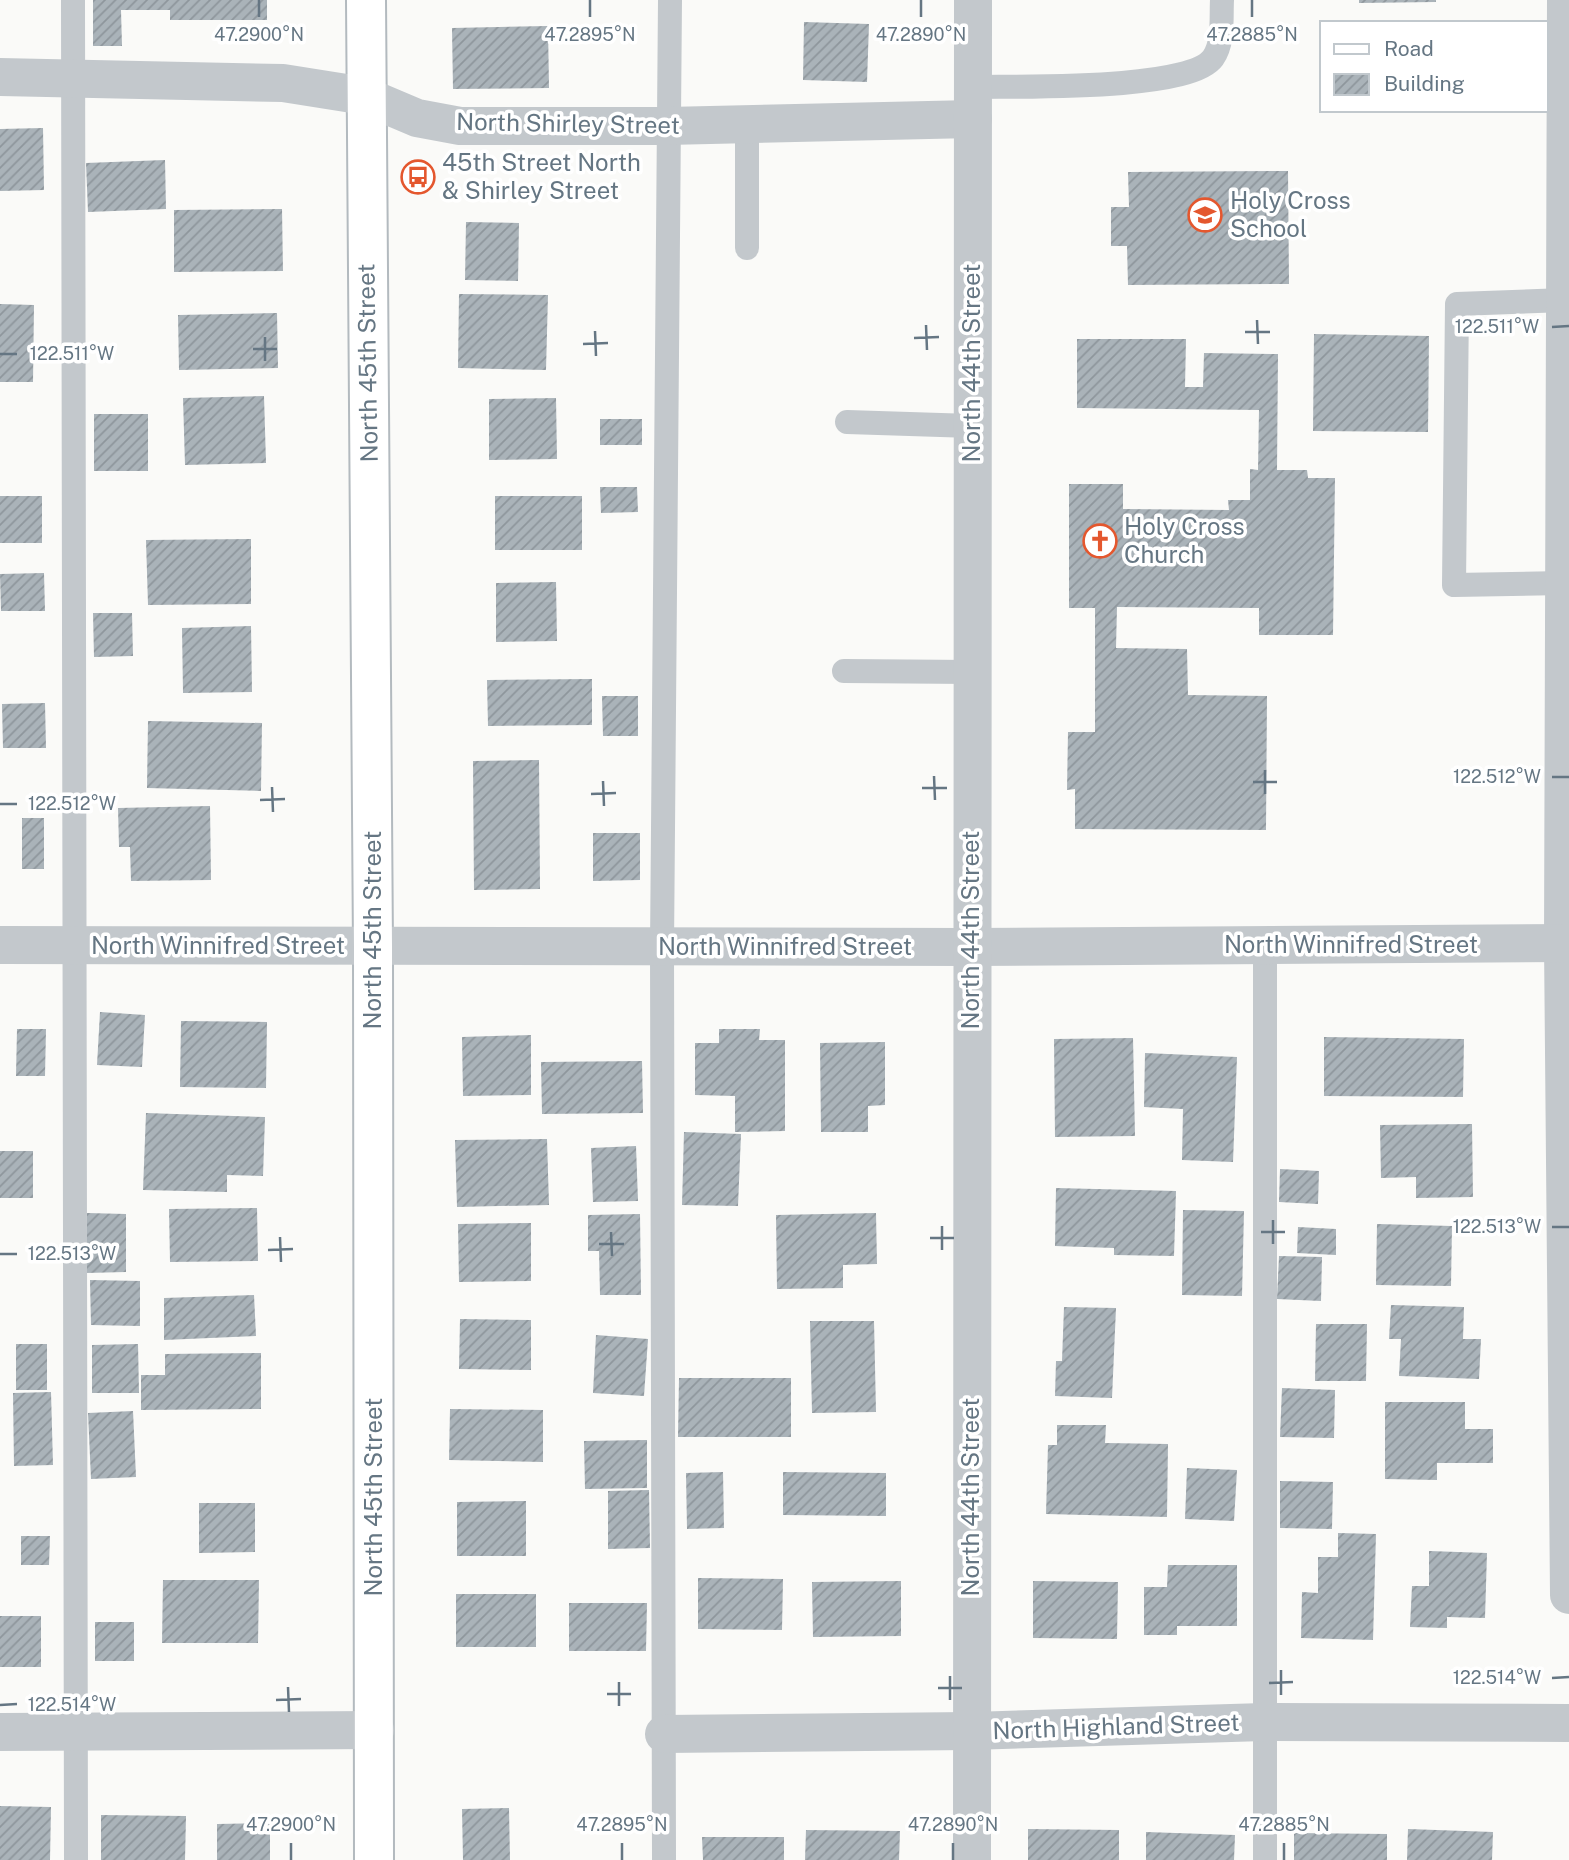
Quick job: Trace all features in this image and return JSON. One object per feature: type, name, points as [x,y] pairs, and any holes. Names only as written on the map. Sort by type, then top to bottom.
[{"type":"street","name":"North 45th Street","points":[[366,0],[373,947],[374,1860]]},
{"type":"street","name":"North 44th Street","points":[[972,1860],[970,947],[973,0]]},
{"type":"street","points":[[1566,0],[1556,60],[1565,300],[1569,1595]]},
{"type":"street","name":"North Shirley Street","points":[[0,77],[283,83],[365,96],[417,118],[460,126],[747,124],[973,103]]},
{"type":"street","name":"North Winnifred Street","points":[[0,945],[970,947],[1566,943]]},
{"type":"street","name":"North Highland Street","points":[[664,1734],[971,1731],[1264,1722],[1569,1723]]},
{"type":"street","points":[[0,1732],[375,1730]]},
{"type":"lane","points":[[73,0],[76,1860]]},
{"type":"lane","points":[[664,1860],[663,947],[670,0]]},
{"type":"lane","points":[[973,103],[1096,84],[1187,74],[1203,67],[1216,53],[1222,0]]},
{"type":"lane","points":[[747,124],[747,248]]},
{"type":"lane","points":[[1564,583],[1454,585],[1457,304],[1565,300]]},
{"type":"lane","points":[[846,422],[972,426]]},
{"type":"lane","points":[[844,671],[971,672]]},
{"type":"lane","points":[[1265,946],[1265,1860]]},
{"type":"building","points":[[93,0],[267,0],[267,20],[170,20],[170,10],[121,10],[122,46],[93,46]]},
{"type":"building","points":[[1359,0],[1436,0],[1436,2],[1359,3]]},
{"type":"building","points":[[804,22],[869,24],[867,82],[803,80]]},
{"type":"building","points":[[548,26],[549,88],[453,89],[452,28]]},
{"type":"building","points":[[43,128],[44,190],[0,191],[0,129]]},
{"type":"building","points":[[165,160],[166,209],[88,212],[86,163]]},
{"type":"building","points":[[1288,171],[1289,284],[1128,285],[1127,246],[1111,246],[1111,207],[1129,207],[1128,172]]},
{"type":"building","points":[[282,209],[283,271],[174,272],[174,210]]},
{"type":"building","points":[[466,222],[519,223],[518,281],[465,280]]},
{"type":"building","points":[[459,294],[548,295],[546,370],[458,368]]},
{"type":"building","points":[[0,304],[34,305],[33,382],[0,382]]},
{"type":"building","points":[[277,313],[278,368],[179,370],[178,315]]},
{"type":"building","points":[[1314,334],[1429,336],[1428,432],[1313,431]]},
{"type":"building","points":[[1077,339],[1186,339],[1185,387],[1203,387],[1204,353],[1278,354],[1277,470],[1307,470],[1308,478],[1335,478],[1333,635],[1259,635],[1259,608],[1117,607],[1116,648],[1187,649],[1188,695],[1267,696],[1266,830],[1075,829],[1075,789],[1067,790],[1068,732],[1095,732],[1095,608],[1069,608],[1069,484],[1123,484],[1123,509],[1229,510],[1228,500],[1250,500],[1250,469],[1258,470],[1259,410],[1077,408]]},
{"type":"building","points":[[264,396],[266,463],[185,465],[183,398]]},
{"type":"building","points":[[556,398],[557,459],[489,460],[489,399]]},
{"type":"building","points":[[94,414],[148,414],[148,471],[94,471]]},
{"type":"building","points":[[600,419],[642,419],[642,445],[600,445]]},
{"type":"building","points":[[600,487],[637,487],[638,512],[601,513]]},
{"type":"building","points":[[0,496],[42,496],[42,543],[0,543]]},
{"type":"building","points":[[495,496],[582,496],[582,550],[495,550]]},
{"type":"building","points":[[251,539],[251,604],[148,605],[146,540]]},
{"type":"building","points":[[44,573],[45,611],[1,611],[0,574]]},
{"type":"building","points":[[556,582],[557,641],[496,642],[496,583]]},
{"type":"building","points":[[93,613],[132,613],[133,656],[94,657]]},
{"type":"building","points":[[251,626],[252,692],[183,693],[182,628]]},
{"type":"building","points":[[592,679],[592,725],[488,726],[487,680]]},
{"type":"building","points":[[602,696],[638,696],[638,736],[603,736]]},
{"type":"building","points":[[45,703],[46,748],[3,748],[2,704]]},
{"type":"building","points":[[148,721],[262,723],[261,791],[147,788]]},
{"type":"building","points":[[539,760],[540,889],[474,890],[473,761]]},
{"type":"building","points":[[210,806],[211,880],[131,881],[130,847],[119,847],[118,808]]},
{"type":"building","points":[[22,818],[44,818],[44,869],[22,869]]},
{"type":"building","points":[[593,833],[640,833],[640,880],[593,881]]},
{"type":"building","points":[[100,1012],[145,1015],[142,1067],[97,1065]]},
{"type":"building","points":[[181,1021],[267,1022],[266,1088],[180,1087]]},
{"type":"building","points":[[17,1029],[46,1029],[45,1076],[16,1076]]},
{"type":"building","points":[[719,1029],[760,1029],[759,1040],[785,1040],[785,1131],[735,1132],[735,1096],[695,1095],[695,1043],[719,1043]]},
{"type":"building","points":[[531,1035],[531,1095],[463,1096],[462,1037]]},
{"type":"building","points":[[1324,1037],[1464,1039],[1463,1097],[1324,1096]]},
{"type":"building","points":[[1133,1038],[1135,1136],[1055,1137],[1054,1039]]},
{"type":"building","points":[[885,1042],[885,1105],[868,1106],[868,1132],[821,1132],[820,1043]]},
{"type":"building","points":[[1145,1053],[1237,1057],[1233,1162],[1182,1160],[1183,1109],[1144,1107]]},
{"type":"building","points":[[642,1061],[643,1113],[542,1114],[541,1062]]},
{"type":"building","points":[[146,1113],[265,1117],[263,1176],[227,1175],[227,1192],[143,1190]]},
{"type":"building","points":[[1472,1124],[1473,1197],[1416,1198],[1416,1177],[1381,1178],[1380,1125]]},
{"type":"building","points":[[684,1132],[741,1134],[738,1206],[682,1205]]},
{"type":"building","points":[[547,1139],[549,1205],[457,1207],[455,1140]]},
{"type":"building","points":[[636,1146],[638,1201],[593,1202],[591,1148]]},
{"type":"building","points":[[0,1151],[33,1151],[33,1198],[0,1198]]},
{"type":"building","points":[[1280,1169],[1319,1171],[1318,1204],[1279,1202]]},
{"type":"building","points":[[1056,1188],[1176,1191],[1174,1256],[1114,1255],[1114,1248],[1055,1246]]},
{"type":"building","points":[[257,1208],[258,1261],[170,1262],[169,1209]]},
{"type":"building","points":[[1183,1210],[1244,1211],[1242,1296],[1182,1295]]},
{"type":"building","points":[[87,1213],[126,1214],[126,1272],[86,1273]]},
{"type":"building","points":[[876,1213],[877,1264],[843,1265],[843,1288],[777,1289],[776,1215]]},
{"type":"building","points":[[640,1214],[641,1295],[600,1295],[599,1251],[588,1251],[588,1215]]},
{"type":"building","points":[[531,1223],[531,1281],[459,1282],[458,1224]]},
{"type":"building","points":[[1377,1224],[1452,1226],[1451,1286],[1376,1285]]},
{"type":"building","points":[[1298,1227],[1336,1229],[1336,1255],[1297,1253]]},
{"type":"building","points":[[1279,1256],[1322,1257],[1321,1301],[1277,1299]]},
{"type":"building","points":[[90,1280],[140,1281],[140,1326],[91,1325]]},
{"type":"building","points":[[254,1295],[256,1336],[164,1340],[164,1298]]},
{"type":"building","points":[[1391,1305],[1464,1307],[1463,1339],[1481,1339],[1479,1379],[1399,1376],[1401,1339],[1389,1339]]},
{"type":"building","points":[[1064,1307],[1116,1308],[1112,1398],[1055,1396],[1056,1361],[1062,1361]]},
{"type":"building","points":[[460,1319],[531,1320],[531,1370],[459,1369]]},
{"type":"building","points":[[810,1321],[874,1321],[876,1412],[812,1413]]},
{"type":"building","points":[[1316,1324],[1367,1324],[1366,1381],[1315,1381]]},
{"type":"building","points":[[596,1335],[648,1339],[644,1396],[593,1393]]},
{"type":"building","points":[[16,1344],[47,1344],[47,1390],[16,1390]]},
{"type":"building","points":[[138,1344],[139,1393],[92,1393],[92,1345]]},
{"type":"building","points":[[261,1353],[261,1409],[141,1410],[141,1375],[165,1375],[165,1354]]},
{"type":"building","points":[[679,1378],[791,1378],[791,1437],[678,1437]]},
{"type":"building","points":[[1282,1388],[1335,1390],[1334,1438],[1280,1437]]},
{"type":"building","points":[[51,1392],[53,1465],[14,1466],[13,1393]]},
{"type":"building","points":[[1385,1402],[1465,1402],[1465,1429],[1493,1429],[1493,1463],[1437,1463],[1437,1480],[1385,1479]]},
{"type":"building","points":[[450,1409],[543,1410],[543,1462],[449,1460]]},
{"type":"building","points":[[133,1411],[136,1477],[91,1479],[88,1413]]},
{"type":"building","points":[[1057,1425],[1106,1425],[1105,1443],[1168,1444],[1167,1517],[1046,1514],[1048,1445],[1057,1445]]},
{"type":"building","points":[[647,1440],[647,1488],[585,1489],[584,1441]]},
{"type":"building","points":[[1187,1468],[1237,1470],[1234,1521],[1185,1519]]},
{"type":"building","points":[[723,1472],[724,1528],[687,1529],[686,1473]]},
{"type":"building","points":[[783,1472],[886,1473],[886,1516],[783,1515]]},
{"type":"building","points":[[1280,1481],[1333,1482],[1332,1529],[1280,1528]]},
{"type":"building","points":[[649,1490],[650,1548],[608,1549],[608,1491]]},
{"type":"building","points":[[526,1501],[526,1556],[457,1556],[457,1502]]},
{"type":"building","points":[[199,1503],[255,1503],[255,1552],[199,1553]]},
{"type":"building","points":[[1338,1533],[1376,1534],[1373,1640],[1301,1638],[1302,1592],[1318,1593],[1318,1557],[1338,1557]]},
{"type":"building","points":[[21,1536],[50,1536],[49,1565],[21,1565]]},
{"type":"building","points":[[1429,1551],[1487,1553],[1485,1618],[1447,1617],[1447,1628],[1410,1627],[1412,1586],[1429,1586]]},
{"type":"building","points":[[1168,1565],[1237,1565],[1237,1626],[1177,1626],[1177,1635],[1144,1635],[1144,1587],[1167,1587]]},
{"type":"building","points":[[698,1578],[783,1579],[782,1630],[698,1629]]},
{"type":"building","points":[[163,1580],[259,1580],[258,1643],[162,1643]]},
{"type":"building","points":[[901,1581],[901,1636],[813,1637],[812,1582]]},
{"type":"building","points":[[1033,1581],[1118,1582],[1117,1639],[1033,1638]]},
{"type":"building","points":[[456,1594],[536,1594],[536,1647],[456,1647]]},
{"type":"building","points":[[569,1603],[647,1603],[646,1651],[569,1651]]},
{"type":"building","points":[[0,1616],[41,1616],[41,1667],[0,1667]]},
{"type":"building","points":[[95,1622],[134,1622],[134,1661],[95,1661]]},
{"type":"building","points":[[0,1806],[51,1807],[50,1860],[0,1860]]},
{"type":"building","points":[[509,1808],[510,1860],[463,1860],[462,1809]]},
{"type":"building","points":[[101,1815],[186,1816],[185,1860],[101,1860]]},
{"type":"building","points":[[270,1823],[270,1860],[217,1860],[217,1824]]},
{"type":"building","points":[[1028,1829],[1119,1830],[1119,1860],[1028,1860]]},
{"type":"building","points":[[1408,1829],[1493,1832],[1492,1860],[1407,1860]]},
{"type":"building","points":[[806,1830],[900,1831],[899,1860],[805,1860]]},
{"type":"building","points":[[1146,1832],[1235,1835],[1234,1860],[1146,1860]]},
{"type":"building","points":[[1294,1833],[1387,1834],[1387,1860],[1294,1860]]},
{"type":"building","points":[[702,1837],[784,1837],[784,1860],[703,1860]]},
{"type":"place","name":"45th Street North & Shirley Street","points":[[418,177]]},
{"type":"place","name":"Holy Cross School","points":[[1205,215]]},
{"type":"place","name":"Holy Cross Church","points":[[1100,541]]}]
